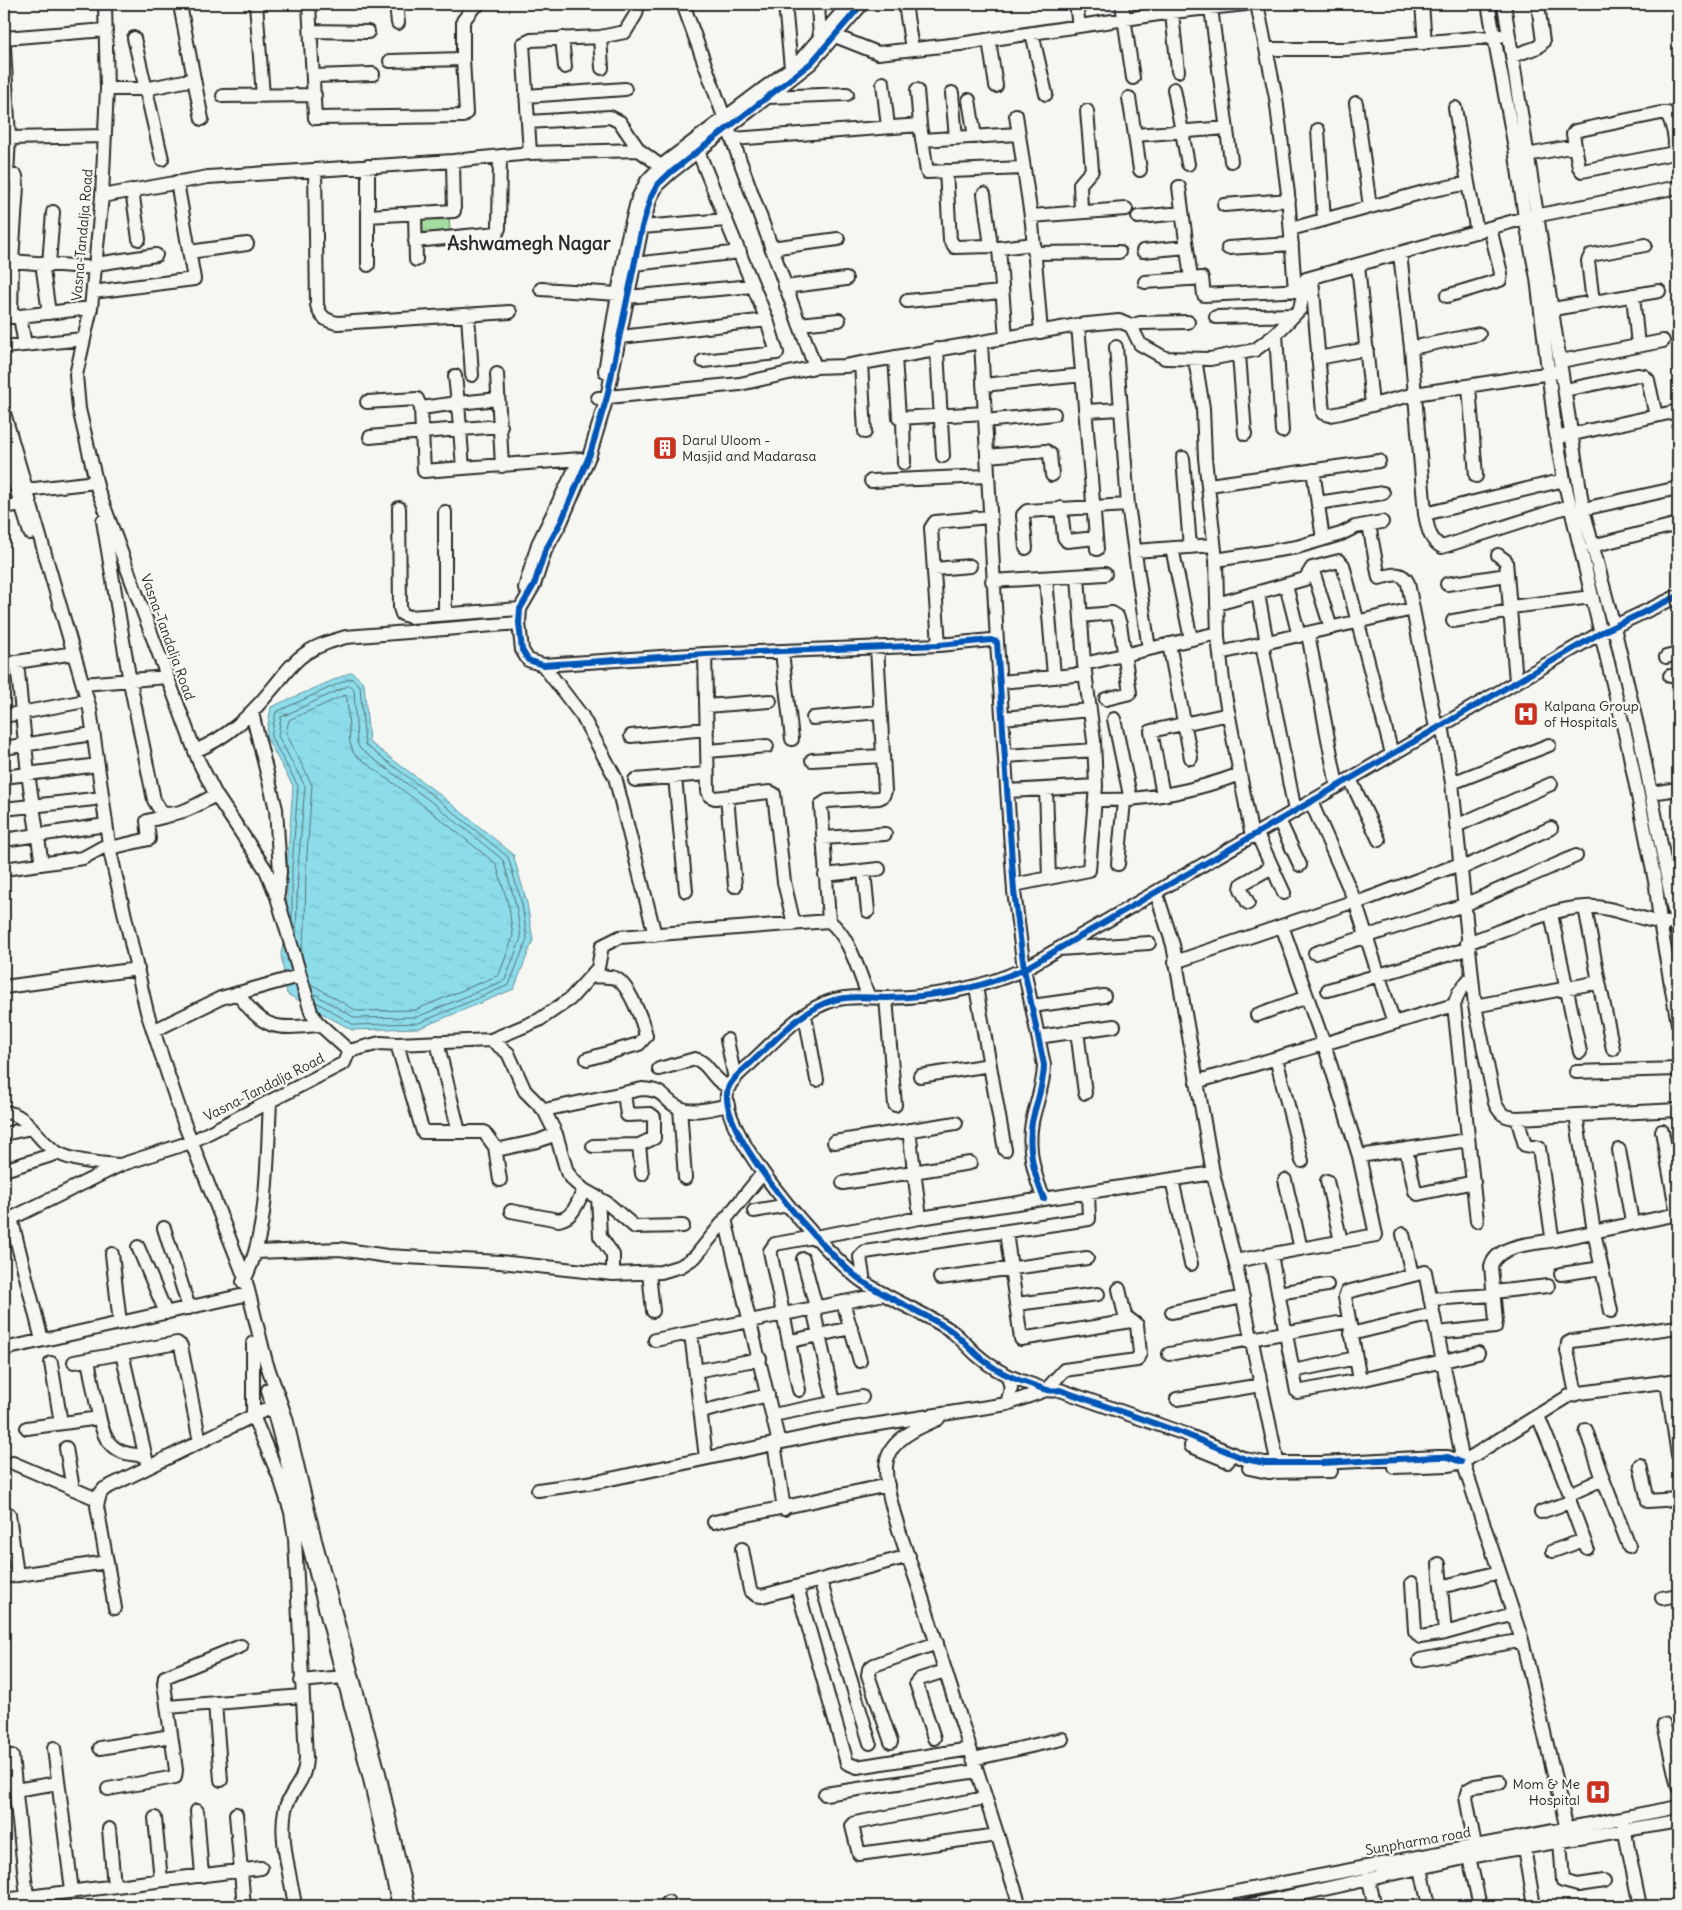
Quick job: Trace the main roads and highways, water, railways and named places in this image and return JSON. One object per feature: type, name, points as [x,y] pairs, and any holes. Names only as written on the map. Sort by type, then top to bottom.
[{"type":"water","points":[[352,672],[364,683],[369,742],[439,794],[513,854],[527,903],[533,940],[514,989],[420,1028],[352,1030],[287,994],[281,954],[287,927],[287,867],[293,786],[266,737],[271,707]]},
{"type":"place","name":"Darul Uloom - Masjid and Madarasa","points":[[665,448]]},
{"type":"place","name":"Kalpana Group of Hospitals","points":[[1526,714]]},
{"type":"place","name":"Mom & Me Hospital","points":[[1598,1792]]},
{"type":"district","name":"Ashwamegh Nagar","points":[[529,243]]}]
